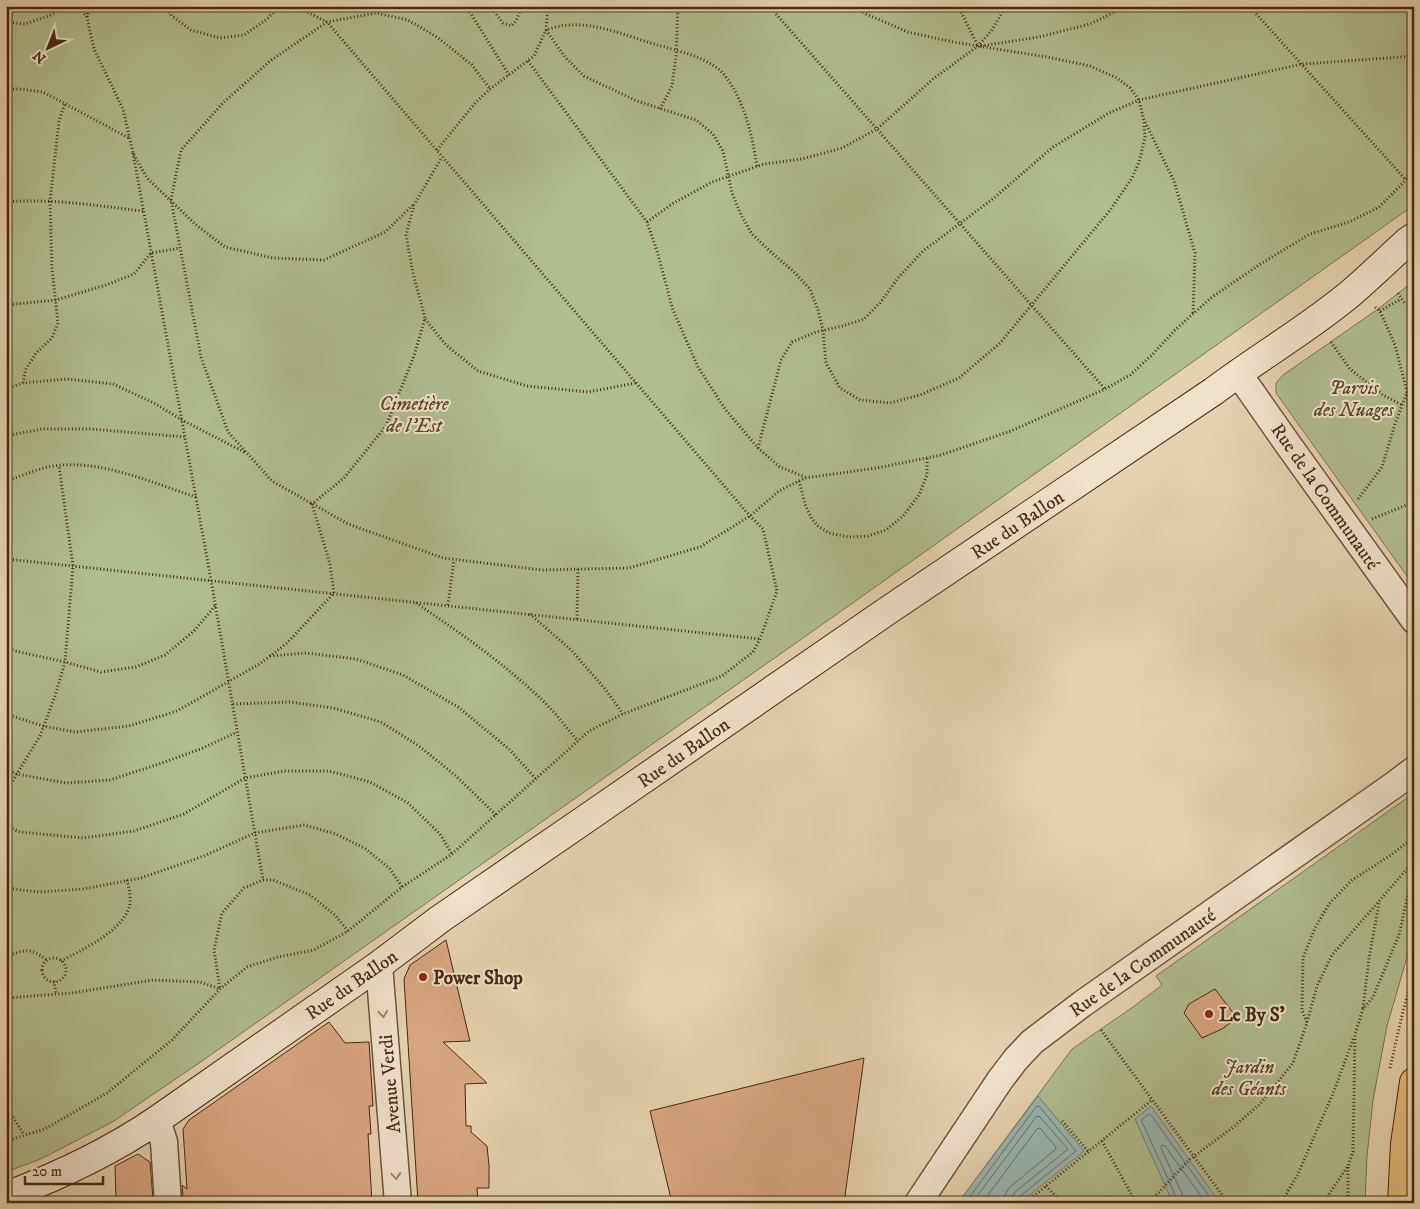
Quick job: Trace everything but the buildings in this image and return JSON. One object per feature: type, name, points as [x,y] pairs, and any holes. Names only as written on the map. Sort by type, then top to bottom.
[{"type":"main road","points":[[1402,1203],[1405,1144],[1414,1082]]},
{"type":"street","name":"Rue du Ballon","points":[[1351,293],[1414,237]]},
{"type":"street","name":"Rue du Ballon","points":[[6,1196],[84,1163],[157,1120],[379,965],[440,919],[890,609],[1214,391],[1351,293],[1414,256]]},
{"type":"street","name":"Rue de la Communauté","points":[[1238,373],[1414,620]]},
{"type":"street","name":"Rue de la Communauté","points":[[918,1203],[1000,1080],[1032,1042],[1082,1004],[1394,786],[1414,770]]},
{"type":"street","name":"Avenue Verdi","points":[[379,965],[398,1203]]},
{"type":"street","points":[[157,1120],[164,1142],[168,1203]]},
{"type":"path","points":[[6,22],[25,24],[51,15],[65,6]]},
{"type":"path","points":[[77,6],[87,18]]},
{"type":"path","points":[[89,6],[87,18],[94,49],[123,109],[133,153],[211,580],[263,880]]},
{"type":"path","points":[[165,6],[172,16],[191,30],[220,38],[244,34],[268,19],[280,6]]},
{"type":"path","points":[[6,1141],[45,1128],[107,1093],[172,1040],[220,988],[247,967],[278,957],[314,950],[348,931],[402,887],[452,854],[589,731],[622,714],[722,676],[753,652],[777,591],[762,530],[326,22],[294,6]]},
{"type":"path","points":[[466,6],[510,75]]},
{"type":"path","points":[[490,6],[503,23],[511,26],[516,21],[522,6]]},
{"type":"path","points":[[437,150],[476,102],[534,56],[546,30],[548,6]]},
{"type":"path","points":[[660,109],[672,86],[678,6]]},
{"type":"path","points":[[769,6],[1105,389]]},
{"type":"path","points":[[546,30],[565,56],[584,76],[637,101],[696,120],[712,134],[723,152],[732,192],[741,215],[752,234],[810,289],[823,330],[826,362],[840,388],[860,400],[890,403],[920,395],[959,378],[1000,343],[1112,209],[1132,178],[1139,162],[1145,138],[1144,120],[1140,100],[1130,88],[1117,78],[1090,66],[908,32],[852,6]]},
{"type":"path","points":[[958,6],[978,46]]},
{"type":"path","points":[[647,222],[672,204],[712,182],[764,164],[802,159],[842,148],[877,129],[934,79],[978,46],[992,30],[1006,6]]},
{"type":"path","points":[[978,46],[1039,37],[1090,24],[1127,6]]},
{"type":"path","points":[[1250,6],[1406,180]]},
{"type":"path","points":[[490,89],[472,65],[437,37],[408,20],[376,13],[326,22],[270,61],[223,103],[182,150],[171,200],[201,358],[228,432],[272,481],[348,524],[444,558],[542,570],[629,568],[700,547],[750,516],[779,491],[805,478],[877,468],[941,455],[1011,431],[1105,389],[1130,375],[1175,330],[1212,297],[1262,263],[1310,234],[1349,222],[1379,207],[1406,180],[1414,165]]},
{"type":"path","points":[[546,30],[568,24],[601,28],[676,49],[709,63],[725,76],[742,104],[757,166]]},
{"type":"path","points":[[758,448],[781,360],[792,342],[816,332],[864,319],[880,303],[898,278],[923,251],[994,198],[1053,147],[1109,113],[1140,100],[1302,64],[1414,56]]},
{"type":"path","points":[[528,61],[647,222],[674,310],[698,367],[725,409],[758,448],[780,466],[805,478]]},
{"type":"path","points":[[6,89],[43,92],[129,138]]},
{"type":"path","points":[[22,383],[26,369],[36,353],[52,338],[58,323],[52,269],[50,201],[59,121],[65,103]]},
{"type":"path","points":[[1144,120],[1174,181],[1195,253],[1193,314]]},
{"type":"path","points":[[133,153],[147,178],[195,224],[225,247],[273,258],[324,260],[385,232],[414,205]]},
{"type":"path","points":[[442,157],[414,205],[406,235],[412,273],[425,318],[446,345],[478,371],[527,386],[588,392],[636,383]]},
{"type":"path","points":[[6,202],[25,200],[50,201],[143,211]]},
{"type":"path","points":[[6,305],[56,300],[106,286],[134,274],[151,253],[180,248]]},
{"type":"path","points":[[1351,293],[1378,309],[1395,345],[1407,392],[1414,460]]},
{"type":"path","points":[[1398,293],[1405,304]]},
{"type":"path","points":[[1380,312],[1401,299]]},
{"type":"path","points":[[312,504],[344,478],[386,426],[414,356],[425,318]]},
{"type":"path","points":[[1331,342],[1350,369],[1384,395],[1402,405]]},
{"type":"path","points":[[1345,523],[1355,503],[1382,466],[1395,424],[1414,376]]},
{"type":"path","points":[[6,389],[22,383],[67,378],[113,384],[154,403],[249,455]]},
{"type":"path","points":[[6,436],[42,429],[91,429],[185,437]]},
{"type":"path","points":[[799,481],[806,507],[818,526],[829,533],[849,537],[868,536],[886,530],[903,516],[919,495],[927,475],[927,458]]},
{"type":"path","points":[[6,480],[53,466],[92,466],[120,472],[196,497]]},
{"type":"path","points":[[6,789],[40,736],[65,662],[73,566],[59,466]]},
{"type":"path","points":[[1345,523],[1368,520],[1414,502]]},
{"type":"path","points":[[312,504],[330,564],[334,593]]},
{"type":"path","points":[[6,559],[760,638]]},
{"type":"path","points":[[448,605],[454,560]]},
{"type":"path","points":[[577,619],[578,569]]},
{"type":"path","points":[[6,714],[43,726],[76,732],[128,726],[177,711],[229,682],[270,656],[287,643],[334,593]]},
{"type":"path","points":[[414,602],[452,627],[504,666],[541,698],[578,741]]},
{"type":"path","points":[[6,647],[15,651],[101,672],[136,667],[165,656],[194,632],[215,606]]},
{"type":"path","points":[[530,614],[571,650],[605,689],[622,714]]},
{"type":"path","points":[[270,656],[306,653],[356,659],[403,674],[458,707],[509,749],[536,779]]},
{"type":"path","points":[[233,704],[290,702],[333,708],[381,722],[427,752],[456,776],[496,815]]},
{"type":"path","points":[[6,770],[17,774],[66,783],[110,780],[186,754],[237,732]]},
{"type":"path","points":[[6,826],[20,832],[84,838],[134,831],[184,814],[245,778],[284,771],[329,770],[370,782],[408,802],[440,834],[452,854]]},
{"type":"path","points":[[6,888],[39,892],[82,890],[141,878],[204,856],[255,833],[304,826],[336,834],[366,849],[390,869],[402,887]]},
{"type":"path","points":[[1307,1023],[1302,1010],[1303,958],[1315,928],[1329,904],[1352,880],[1391,855],[1414,837]]},
{"type":"path","points":[[1149,1203],[1193,1156],[1232,1128],[1260,1104],[1293,1063],[1307,1023],[1316,986],[1332,955],[1414,861]]},
{"type":"path","points":[[1363,1009],[1372,997],[1398,935],[1414,866]]},
{"type":"path","points":[[61,961],[105,936],[120,922],[130,905],[130,890],[127,880]]},
{"type":"path","points":[[220,988],[214,950],[222,913],[244,888],[263,880],[273,880],[310,895],[335,915],[348,931]]},
{"type":"path","points":[[1281,1203],[1298,1174],[1334,1091],[1355,1034],[1363,1009],[1369,958],[1379,902]]},
{"type":"path","points":[[6,952],[8,956],[25,949],[37,953],[47,960]]},
{"type":"path","points":[[54,958],[61,961],[65,968],[62,979],[48,980],[43,974],[42,966],[47,960],[54,958]]},
{"type":"path","points":[[6,998],[72,993],[153,980],[200,982],[220,988]]},
{"type":"path","points":[[54,981],[56,994]]},
{"type":"path","points":[[1101,1030],[1228,1203]]},
{"type":"path","points":[[1323,1203],[1348,1166],[1353,1151],[1355,1034]]},
{"type":"path","points":[[1025,1203],[1152,1100]]},
{"type":"path","points":[[6,1105],[24,1135]]},
{"type":"path","points":[[1062,1121],[1088,1151]]},
{"type":"path","points":[[1102,1141],[1136,1203]]},
{"type":"path","points":[[1348,1166],[1348,1203]]},
{"type":"path","points":[[1046,1186],[1062,1203]]},
{"type":"green space","name":"Cimetière de l'Est","points":[[6,6],[1414,6],[1414,205],[202,1061],[114,1121],[43,1158],[6,1172]]},
{"type":"green space","name":"Parvis des Nuages","points":[[1414,281],[1414,586],[1276,393],[1276,383],[1283,375],[1378,309]]},
{"type":"green space","name":"Jardin des Géants","points":[[1414,793],[1414,933],[1387,1026],[1373,1100],[1367,1156],[1365,1203],[958,1203],[1072,1049],[1162,985],[1156,976]]},
{"type":"water","points":[[1038,1096],[1084,1151],[1020,1203],[958,1203]]},
{"type":"water","points":[[1151,1106],[1220,1203],[1173,1203],[1135,1119]]},
{"type":"place","name":"Power Shop","points":[[423,977]]},
{"type":"place","name":"Le By S'","points":[[1209,1014]]}]
